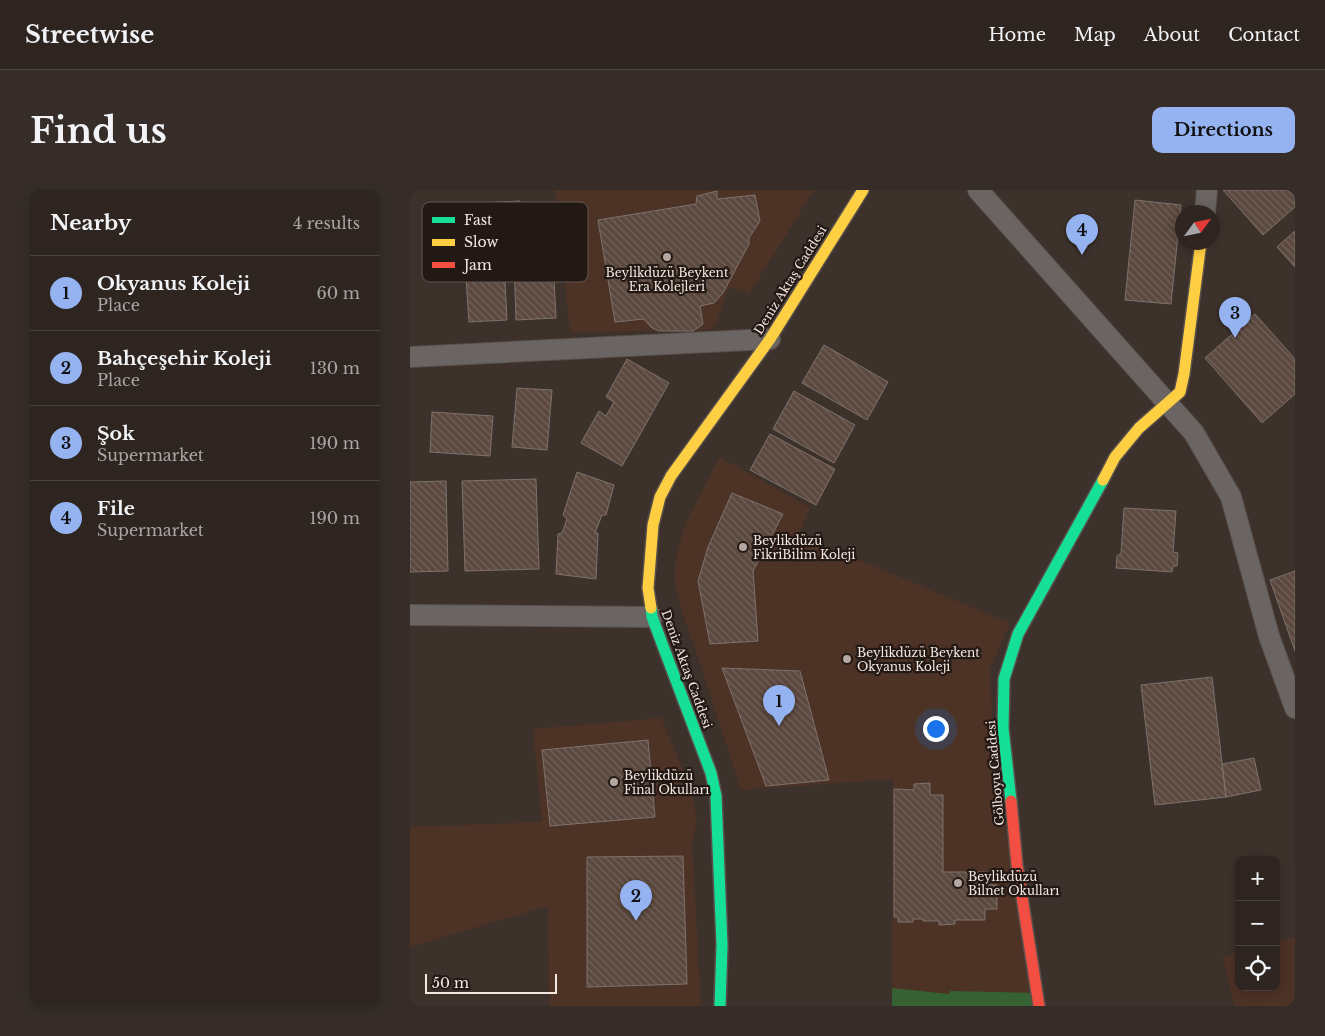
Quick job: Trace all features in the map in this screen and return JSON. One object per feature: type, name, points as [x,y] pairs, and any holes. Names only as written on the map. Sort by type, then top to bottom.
[{"type":"street","name":"Deniz Aktaş Caddesi","points":[[720,1006],[722,945],[716,796],[711,773],[652,617],[648,588],[648,566],[653,525],[660,497],[671,476],[770,339],[863,190]]},
{"type":"street","points":[[978,190],[1194,433],[1232,496],[1270,636],[1295,708]]},
{"type":"street","points":[[1205,205],[1207,190]]},
{"type":"street","name":"Gölboyu Caddesi","points":[[1040,1006],[1017,865],[1003,728],[1004,679],[1018,634],[1116,457],[1140,428],[1180,392],[1200,250]]},
{"type":"street","points":[[410,357],[770,339]]},
{"type":"street","points":[[410,615],[652,617]]},
{"type":"shaded area","name":"Beylikdüzü Beykent Era Kolejleri","points":[[555,190],[814,190],[749,294],[729,287],[715,326],[708,330],[570,332],[565,282],[588,282],[588,202],[556,202]]},
{"type":"shaded area","points":[[719,457],[810,508],[799,534],[1010,623],[990,669],[994,766],[1039,1006],[892,1006],[893,779],[741,790],[675,588],[675,563],[685,524]]},
{"type":"shaded area","points":[[661,718],[691,788],[697,821],[692,843],[701,1006],[549,1006],[548,906],[410,947],[410,827],[542,822],[533,729]]},
{"type":"shaded area","points":[[1295,937],[1295,1006],[1234,1006],[1223,957],[1235,954],[1235,991],[1280,991],[1280,941]]},
{"type":"green space","points":[[892,988],[949,994],[950,991],[1037,993],[1039,1006],[892,1006]]},
{"type":"building","points":[[1223,190],[1295,190],[1295,207],[1263,235]]},
{"type":"building","points":[[717,191],[717,199],[755,195],[760,221],[749,238],[749,244],[723,293],[714,303],[700,306],[703,324],[693,331],[659,331],[652,328],[644,319],[615,322],[598,220],[696,204],[697,196]]},
{"type":"building","points":[[1135,200],[1181,205],[1175,205],[1176,250],[1171,304],[1125,300]]},
{"type":"building","points":[[1295,231],[1295,267],[1277,247]]},
{"type":"building","points":[[466,282],[505,282],[507,320],[469,322]]},
{"type":"building","points":[[515,282],[554,282],[556,318],[516,320]]},
{"type":"building","points":[[1255,314],[1295,359],[1295,394],[1262,423],[1205,358]]},
{"type":"building","points":[[824,345],[888,382],[867,420],[802,383]]},
{"type":"building","points":[[627,359],[669,383],[622,466],[581,443],[599,411],[606,416],[614,402],[606,397]]},
{"type":"building","points":[[517,388],[552,390],[547,450],[512,447]]},
{"type":"building","points":[[794,391],[855,425],[834,463],[773,429]]},
{"type":"building","points":[[432,412],[493,416],[490,456],[430,452]]},
{"type":"building","points":[[770,434],[835,469],[816,505],[750,470]]},
{"type":"building","points":[[577,472],[614,485],[606,515],[602,515],[595,533],[598,533],[596,579],[556,574],[558,534],[562,533],[567,519],[563,515]]},
{"type":"building","points":[[536,479],[539,569],[465,571],[462,481]]},
{"type":"building","points":[[446,481],[448,571],[410,572],[410,482]]},
{"type":"building","points":[[732,493],[783,514],[753,571],[758,641],[710,644],[698,581],[708,547]]},
{"type":"building","points":[[1124,508],[1176,511],[1173,552],[1178,553],[1177,566],[1173,566],[1172,572],[1116,568],[1117,556],[1121,553]]},
{"type":"building","points":[[1295,571],[1295,651],[1270,580]]},
{"type":"building","points":[[722,668],[800,671],[829,780],[766,786]]},
{"type":"building","points":[[1212,677],[1226,797],[1155,805],[1141,685]]},
{"type":"building","points":[[648,740],[655,817],[550,826],[542,750]]},
{"type":"building","points":[[1254,758],[1261,790],[1226,797],[1222,764]]},
{"type":"building","points":[[930,783],[930,795],[943,795],[943,872],[987,872],[987,885],[997,885],[997,909],[985,909],[985,920],[955,920],[955,924],[939,925],[939,921],[923,921],[924,919],[913,919],[913,922],[898,922],[898,917],[894,917],[894,789],[914,790],[914,784]]},
{"type":"building","points":[[683,856],[687,984],[587,987],[587,857]]},
{"type":"traffic: fast","points":[[1011,801],[1003,728],[1004,679],[1018,634],[1103,480]]},
{"type":"traffic: fast","points":[[651,608],[652,617],[711,773],[716,796],[722,945],[720,1006]]},
{"type":"traffic: slow","points":[[651,608],[648,588],[653,525],[660,497],[671,476],[770,339],[863,190]]},
{"type":"traffic: slow","points":[[1103,480],[1115,457],[1139,428],[1180,392],[1200,250]]},
{"type":"traffic: jam","points":[[1011,801],[1017,865],[1039,1006]]},
{"type":"place","name":"File","points":[[1082,255]]},
{"type":"place","name":"Beylikdüzü Beykent Era Kolejleri","points":[[667,257]]},
{"type":"place","name":"Şok","points":[[1235,338]]},
{"type":"place","name":"Beylikdüzü FikriBilim Koleji","points":[[743,547]]},
{"type":"place","name":"Beylikdüzü Beykent Okyanus Koleji","points":[[847,659]]},
{"type":"place","name":"Okyanus Koleji","points":[[779,726]]},
{"type":"place","name":"Beylikdüzü Final Okulları","points":[[614,782]]},
{"type":"place","name":"Beylikdüzü Bilnet Okulları","points":[[958,883]]},
{"type":"place","name":"Bahçeşehir Koleji","points":[[636,921]]}]
